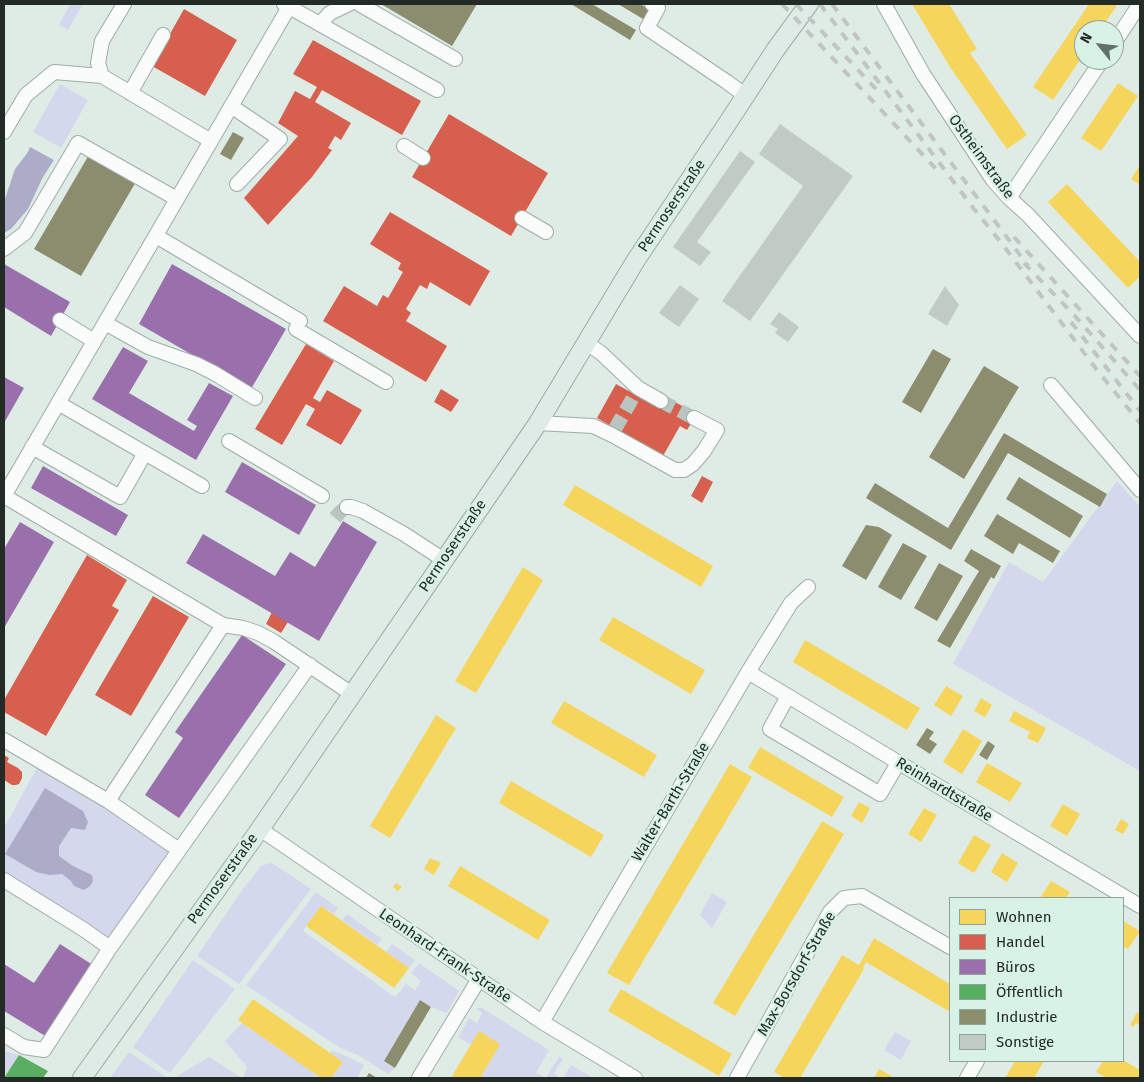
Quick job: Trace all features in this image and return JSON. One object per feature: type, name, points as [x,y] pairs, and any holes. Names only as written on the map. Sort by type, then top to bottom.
[{"type":"main road","name":"Permoserstraße","points":[[82,1078],[260,829],[538,423],[636,260],[776,49],[809,4]]},
{"type":"street","points":[[102,76],[98,63],[102,41],[124,4]]},
{"type":"street","points":[[320,24],[330,13],[349,4]]},
{"type":"street","points":[[359,4],[456,59]]},
{"type":"street","points":[[652,4],[658,8],[647,28],[746,96]]},
{"type":"street","name":"Ostheimstraße","points":[[884,4],[924,74],[994,180],[1009,198],[1028,215],[1138,330]]},
{"type":"street","points":[[1124,28],[1140,4]]},
{"type":"street","points":[[352,694],[273,641],[243,628],[223,625],[4,496],[231,106],[287,5],[437,90]]},
{"type":"street","points":[[130,93],[164,36]]},
{"type":"street","points":[[1009,198],[1095,70]]},
{"type":"street","points":[[4,132],[26,95],[54,72],[102,76],[210,141]]},
{"type":"street","points":[[231,106],[280,139],[237,184]]},
{"type":"street","points":[[4,249],[25,233],[78,143],[177,199]]},
{"type":"street","points":[[404,146],[423,158]]},
{"type":"street","points":[[522,218],[546,232]]},
{"type":"street","points":[[156,236],[386,382]]},
{"type":"street","points":[[60,320],[94,341]]},
{"type":"street","points":[[105,323],[148,347],[214,372],[255,398]]},
{"type":"street","points":[[585,342],[600,352],[636,391],[661,401]]},
{"type":"street","points":[[1051,385],[1140,490]]},
{"type":"street","points":[[58,403],[202,486]]},
{"type":"street","points":[[538,423],[593,426],[614,432],[674,470],[684,470],[693,464],[704,451],[717,430],[694,418]]},
{"type":"street","points":[[229,441],[322,496]]},
{"type":"street","points":[[32,447],[120,497],[145,453]]},
{"type":"street","points":[[348,507],[363,511],[404,534],[444,560]]},
{"type":"street","name":"Walter-Barth-Straße","points":[[542,1022],[748,672],[791,603],[808,587]]},
{"type":"street","points":[[108,801],[223,625]]},
{"type":"street","points":[[4,1035],[24,1047],[44,1050],[110,948],[310,665]]},
{"type":"street","name":"Reinhardtstraße","points":[[748,672],[1140,906]]},
{"type":"street","points":[[788,696],[770,729],[778,734],[880,794],[898,763]]},
{"type":"street","points":[[4,740],[108,801],[179,850]]},
{"type":"street","name":"Leonhard-Frank-Straße","points":[[260,829],[542,1022],[634,1078]]},
{"type":"street","points":[[4,880],[110,948]]},
{"type":"street","name":"Max-Borsdorf-Straße","points":[[737,1078],[830,912],[844,898],[862,896],[949,946]]},
{"type":"street","points":[[418,1078],[479,979]]},
{"type":"street","points":[[967,1078],[976,1062]]},
{"type":"shaded area","points":[[70,4],[83,4],[68,30],[59,25]]},
{"type":"shaded area","points":[[60,84],[88,100],[61,148],[33,132]]},
{"type":"shaded area","points":[[30,147],[54,160],[43,177],[28,209],[11,229],[4,233],[4,202],[15,169]]},
{"type":"shaded area","points":[[1117,481],[1140,507],[1140,771],[953,664],[1009,562],[1043,582]]},
{"type":"shaded area","points":[[40,762],[179,850],[110,948],[4,880],[4,828]]},
{"type":"shaded area","points":[[45,788],[83,811],[88,822],[85,830],[71,828],[59,846],[59,856],[73,866],[92,875],[93,881],[84,890],[74,886],[62,874],[49,875],[36,872],[5,854]]},
{"type":"shaded area","points":[[270,863],[311,889],[239,984],[197,956],[261,866]]},
{"type":"shaded area","points":[[316,892],[338,908],[334,914],[321,906],[303,931],[395,997],[406,984],[415,990],[421,981],[411,973],[419,963],[459,991],[447,1013],[431,1007],[420,1000],[384,1061],[395,1068],[388,1074],[358,1055],[340,1048],[246,985]]},
{"type":"shaded area","points":[[712,893],[727,902],[712,928],[700,915]]},
{"type":"shaded area","points":[[347,914],[382,939],[377,945],[342,920]]},
{"type":"shaded area","points":[[392,944],[415,960],[409,968],[386,952]]},
{"type":"shaded area","points":[[193,960],[235,989],[170,1073],[133,1047]]},
{"type":"shaded area","points":[[482,1008],[549,1050],[536,1073],[546,1078],[480,1078],[500,1044],[471,1045],[458,1037],[469,1018],[477,1023],[482,1013],[476,1009]]},
{"type":"shaded area","points":[[242,1023],[322,1078],[243,1078],[247,1067],[225,1041]]},
{"type":"shaded area","points":[[895,1032],[911,1041],[901,1060],[884,1050]]},
{"type":"shaded area","points":[[332,1050],[364,1065],[357,1078],[331,1078],[342,1062],[330,1053]]},
{"type":"shaded area","points":[[4,1051],[19,1055],[4,1078]]},
{"type":"shaded area","points":[[129,1052],[166,1077],[110,1078]]},
{"type":"shaded area","points":[[559,1056],[563,1059],[554,1073],[558,1076],[557,1078],[546,1078]]},
{"type":"shaded area","points":[[209,1057],[242,1078],[179,1078],[177,1076]]},
{"type":"shaded area","points":[[571,1065],[593,1078],[563,1078]]},
{"type":"building: Wohnen","points":[[912,4],[949,4],[977,49],[970,53],[1027,135],[1007,149],[950,67]]},
{"type":"building: Wohnen","points":[[1089,4],[1118,4],[1107,20],[1078,20]]},
{"type":"building: Wohnen","points":[[1074,26],[1074,69],[1053,100],[1033,87]]},
{"type":"building: Wohnen","points":[[1118,83],[1138,96],[1101,151],[1081,138]]},
{"type":"building: Wohnen","points":[[1140,165],[1140,185],[1131,179]]},
{"type":"building: Wohnen","points":[[1067,184],[1140,262],[1140,276],[1128,288],[1048,202]]},
{"type":"building: Wohnen","points":[[575,485],[713,566],[701,587],[563,505]]},
{"type":"building: Wohnen","points":[[523,567],[543,580],[476,693],[455,681]]},
{"type":"building: Wohnen","points":[[613,617],[705,670],[691,694],[599,640]]},
{"type":"building: Wohnen","points":[[805,640],[920,708],[907,730],[793,662]]},
{"type":"building: Wohnen","points":[[946,686],[963,696],[951,716],[934,705]]},
{"type":"building: Wohnen","points":[[981,698],[992,705],[985,717],[974,711]]},
{"type":"building: Wohnen","points":[[564,701],[657,755],[644,777],[551,723]]},
{"type":"building: Wohnen","points":[[1014,711],[1046,728],[1038,743],[1027,738],[1030,732],[1009,721]]},
{"type":"building: Wohnen","points":[[436,715],[456,728],[390,838],[370,826]]},
{"type":"building: Wohnen","points":[[963,729],[982,741],[962,774],[943,762]]},
{"type":"building: Wohnen","points":[[760,747],[844,797],[832,817],[748,768]]},
{"type":"building: Wohnen","points":[[987,763],[1022,783],[1010,802],[976,782]]},
{"type":"building: Wohnen","points":[[730,764],[752,777],[629,985],[607,973]]},
{"type":"building: Wohnen","points":[[511,781],[604,835],[591,857],[499,803]]},
{"type":"building: Wohnen","points":[[859,802],[870,808],[862,823],[851,816]]},
{"type":"building: Wohnen","points":[[1063,804],[1080,814],[1067,836],[1050,826]]},
{"type":"building: Wohnen","points":[[924,808],[937,815],[921,842],[908,834]]},
{"type":"building: Wohnen","points":[[1121,819],[1129,824],[1123,834],[1115,830]]},
{"type":"building: Wohnen","points":[[822,821],[844,834],[735,1016],[713,1003]]},
{"type":"building: Wohnen","points":[[974,835],[991,845],[974,873],[958,863]]},
{"type":"building: Wohnen","points":[[1002,853],[1018,863],[1007,882],[991,872]]},
{"type":"building: Wohnen","points":[[430,858],[441,863],[434,875],[424,869]]},
{"type":"building: Wohnen","points":[[460,866],[550,920],[538,940],[448,886]]},
{"type":"building: Wohnen","points":[[1051,881],[1070,892],[1067,897],[1041,897]]},
{"type":"building: Wohnen","points":[[396,883],[402,887],[398,891],[393,887]]},
{"type":"building: Wohnen","points":[[321,906],[409,968],[394,988],[306,926]]},
{"type":"building: Wohnen","points":[[1124,922],[1140,931],[1128,949],[1124,947]]},
{"type":"building: Wohnen","points":[[874,938],[949,983],[949,1011],[866,962],[864,969],[800,1078],[785,1078],[774,1072],[842,955],[859,965]]},
{"type":"building: Wohnen","points":[[621,989],[732,1054],[719,1076],[608,1011]]},
{"type":"building: Wohnen","points":[[253,999],[343,1062],[331,1078],[321,1078],[238,1020]]},
{"type":"building: Wohnen","points":[[1137,1012],[1140,1014],[1140,1025],[1136,1023],[1133,1027],[1130,1025]]},
{"type":"building: Wohnen","points":[[479,1031],[500,1044],[498,1048],[480,1078],[451,1078]]},
{"type":"building: Wohnen","points":[[1124,1061],[1140,1070],[1140,1078],[1107,1078],[1096,1072],[1102,1062]]},
{"type":"building: Wohnen","points":[[1014,1062],[1043,1062],[1034,1078],[1005,1078]]},
{"type":"building: Wohnen","points":[[879,1069],[892,1076],[891,1078],[874,1078]]},
{"type":"building: Handel","points":[[184,9],[237,40],[205,96],[152,66]]},
{"type":"building: Handel","points":[[313,40],[421,101],[402,135],[322,90],[315,102],[351,123],[341,140],[335,136],[328,148],[332,150],[312,177],[268,225],[244,198],[298,136],[278,123],[295,91],[310,99],[317,87],[293,74]]},
{"type":"building: Handel","points":[[449,114],[548,173],[511,236],[412,177]]},
{"type":"building: Handel","points":[[390,212],[490,271],[470,306],[430,282],[427,289],[420,285],[406,309],[411,313],[406,321],[447,346],[426,382],[323,321],[344,286],[377,306],[383,295],[388,298],[403,272],[398,269],[401,263],[370,244]]},
{"type":"building: Handel","points":[[306,344],[334,361],[313,398],[320,402],[327,390],[362,410],[341,445],[306,425],[315,409],[306,404],[282,445],[255,429]]},
{"type":"building: Handel","points":[[616,384],[658,407],[664,396],[697,414],[687,430],[680,426],[663,456],[597,418]]},
{"type":"building: Handel","points":[[441,389],[459,400],[451,412],[434,402]]},
{"type":"building: Handel","points":[[702,476],[713,482],[702,503],[691,496]]},
{"type":"building: Handel","points":[[87,555],[127,580],[112,606],[119,610],[46,736],[4,712],[4,700]]},
{"type":"building: Handel","points":[[153,596],[189,617],[131,716],[95,695]]},
{"type":"building: Handel","points":[[272,612],[288,622],[281,633],[266,624]]},
{"type":"building: Handel","points":[[4,755],[9,758],[7,762],[22,772],[19,784],[12,785],[4,780]]},
{"type":"building: Büros","points":[[4,264],[70,302],[51,336],[4,307]]},
{"type":"building: Büros","points":[[172,264],[286,329],[251,389],[139,324]]},
{"type":"building: Büros","points":[[123,347],[148,361],[129,393],[194,431],[197,426],[187,420],[209,383],[233,396],[196,460],[92,399]]},
{"type":"building: Büros","points":[[4,377],[24,388],[4,423]]},
{"type":"building: Büros","points":[[242,462],[316,505],[299,535],[225,492]]},
{"type":"building: Büros","points":[[43,466],[128,515],[116,536],[31,488]]},
{"type":"building: Büros","points":[[343,521],[377,542],[319,641],[186,563],[203,534],[275,576],[290,552],[315,567]]},
{"type":"building: Büros","points":[[20,522],[54,542],[4,628],[4,549]]},
{"type":"building: Büros","points":[[242,635],[286,664],[179,818],[145,795],[183,738],[175,732]]},
{"type":"building: Büros","points":[[60,944],[96,967],[47,1037],[4,1011],[4,964],[34,983]]},
{"type":"building: Öffentlich","points":[[19,1055],[48,1071],[43,1078],[4,1078]]},
{"type":"building: Industrie","points":[[381,4],[477,4],[452,46]]},
{"type":"building: Industrie","points":[[571,4],[592,4],[636,30],[630,40]]},
{"type":"building: Industrie","points":[[618,4],[640,4],[649,9],[643,19]]},
{"type":"building: Industrie","points":[[233,132],[244,138],[231,160],[220,154]]},
{"type":"building: Industrie","points":[[90,153],[137,180],[81,276],[34,249]]},
{"type":"building: Industrie","points":[[933,349],[951,359],[921,413],[902,402]]},
{"type":"building: Industrie","points":[[984,366],[1019,387],[964,479],[929,457]]},
{"type":"building: Industrie","points":[[1004,433],[1107,494],[1100,507],[1008,453],[951,550],[866,498],[875,483],[948,528]]},
{"type":"building: Industrie","points":[[1019,477],[1083,516],[1070,538],[1006,499]]},
{"type":"building: Industrie","points":[[997,514],[1060,551],[1053,563],[1019,543],[1013,554],[984,536]]},
{"type":"building: Industrie","points":[[866,525],[879,527],[892,535],[866,580],[842,566]]},
{"type":"building: Industrie","points":[[903,543],[927,556],[901,600],[878,587]]},
{"type":"building: Industrie","points":[[971,549],[1001,566],[994,579],[991,577],[950,648],[937,641],[979,571],[964,561]]},
{"type":"building: Industrie","points":[[939,563],[963,576],[937,621],[914,608]]},
{"type":"building: Industrie","points":[[927,728],[934,732],[929,739],[937,744],[930,754],[916,745]]},
{"type":"building: Industrie","points":[[988,741],[995,746],[987,760],[979,755]]},
{"type":"building: Industrie","points":[[420,1000],[431,1007],[395,1068],[384,1061]]},
{"type":"building: Industrie","points":[[369,1073],[377,1078],[366,1078]]},
{"type":"building: Sonstige","points":[[780,124],[853,176],[750,321],[722,301],[803,186],[759,154]]},
{"type":"building: Sonstige","points":[[740,151],[755,162],[697,242],[711,252],[700,266],[673,247]]},
{"type":"building: Sonstige","points":[[680,285],[699,299],[679,327],[659,313]]},
{"type":"building: Sonstige","points":[[945,286],[959,305],[947,326],[928,314]]},
{"type":"building: Sonstige","points":[[779,312],[799,327],[788,342],[775,333],[778,329],[770,324]]},
{"type":"tunnel","points":[[615,429],[635,394]]},
{"type":"tunnel","points":[[661,401],[694,418]]},
{"type":"tunnel","points":[[335,518],[347,507]]},
{"type":"railway","points":[[782,4],[938,171]]},
{"type":"railway","points":[[796,4],[876,89]]},
{"type":"railway","points":[[820,4],[974,209],[1140,423]]},
{"type":"railway","points":[[832,4],[1028,266]]},
{"type":"railway","points":[[1014,237],[1140,376]]},
{"type":"railway","points":[[1024,263],[1074,315],[1140,390]]},
{"type":"railway","points":[[1071,322],[1140,411]]}]
